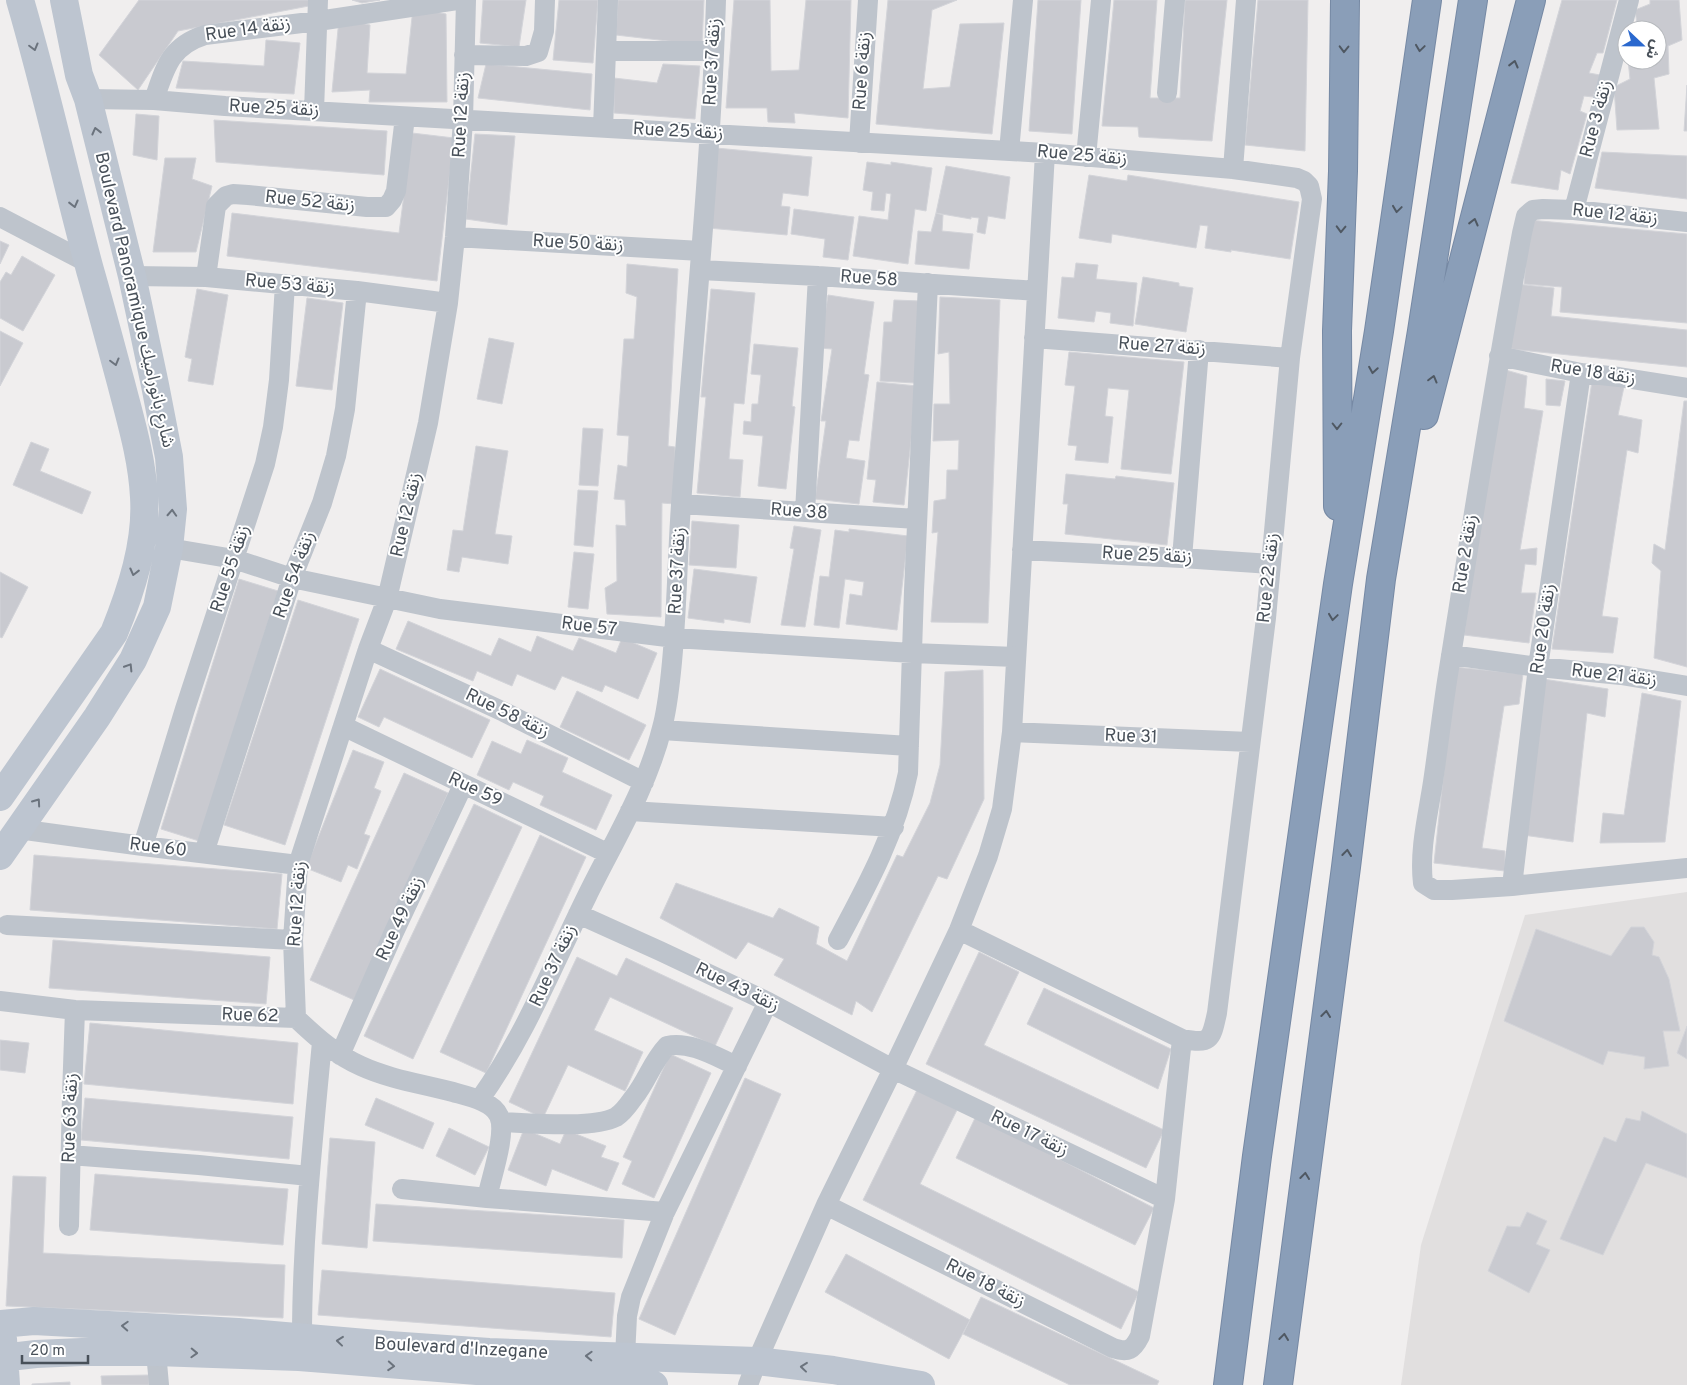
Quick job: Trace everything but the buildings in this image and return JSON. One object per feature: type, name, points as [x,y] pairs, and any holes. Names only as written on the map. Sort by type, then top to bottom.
[{"type":"highway","points":[[1338,584],[1337,331],[1343,171],[1345,0]]},
{"type":"highway","points":[[1228,1385],[1257,1156],[1338,584],[1380,330],[1427,0]]},
{"type":"highway","points":[[1278,1385],[1346,867],[1381,578],[1420,340],[1472,0]]},
{"type":"highway","points":[[1381,578],[1531,0]]},
{"type":"main road","name":"Boulevard Panoramique شارع بانوراميك","points":[[0,797],[114,633],[127,602],[143,534],[145,499],[139,450],[88,263],[34,45],[20,0]]},
{"type":"main road","name":"Boulevard Panoramique شارع بانوراميك","points":[[0,856],[97,717],[133,660],[157,607],[169,548],[174,509],[168,457],[132,276],[80,75],[64,0]]},
{"type":"main road","name":"Boulevard d'Inzegane","points":[[0,1322],[34,1321],[302,1337],[479,1351],[625,1357],[752,1373],[830,1377],[921,1385]]},
{"type":"main road","points":[[0,1322],[6,1385]]},
{"type":"main road","name":"Boulevard d'Inzegane","points":[[3,1358],[82,1352],[156,1352],[299,1357],[654,1385]]},
{"type":"street","points":[[314,111],[318,0]]},
{"type":"street","name":"Rue 14 زنقة","points":[[154,100],[163,73],[172,57],[184,43],[194,38],[457,0]]},
{"type":"street","name":"Rue 12 زنقة","points":[[296,1018],[293,940],[298,865],[368,649],[387,599],[428,423],[448,303],[455,237],[463,120],[466,0]]},
{"type":"street","points":[[464,55],[526,56],[538,52],[544,31],[545,0]]},
{"type":"street","points":[[603,128],[608,0]]},
{"type":"street","name":"Rue 37 زنقة","points":[[480,1099],[498,1074],[531,1015],[607,854],[630,811],[644,782],[666,715],[675,638],[681,504],[701,261],[716,0]]},
{"type":"street","name":"Rue 6 زنقة","points":[[859,143],[868,0]]},
{"type":"street","points":[[1009,151],[1023,0]]},
{"type":"street","points":[[1086,156],[1101,0]]},
{"type":"street","points":[[1168,93],[1175,0]]},
{"type":"street","points":[[1233,169],[1246,0]]},
{"type":"street","name":"Rue 3 زنقة","points":[[1574,210],[1629,0]]},
{"type":"street","points":[[606,51],[714,51]]},
{"type":"street","name":"Rue 25 زنقة","points":[[88,100],[154,100],[224,106],[1045,153],[1268,173]]},
{"type":"street","name":"Rue 52 زنقة","points":[[206,277],[216,206],[226,196],[233,194],[248,195],[367,208],[386,207],[396,191],[405,116]]},
{"type":"street","points":[[752,1373],[826,1205],[959,930],[988,856],[1002,809],[1012,732],[1045,153]]},
{"type":"street","name":"Rue 22 زنقة","points":[[1182,1039],[1200,1042],[1207,1040],[1213,1031],[1217,1013],[1271,564],[1290,358],[1312,199],[1309,186],[1304,181],[1268,173]]},
{"type":"street","name":"Rue 12 زنقة","points":[[1543,209],[1574,210],[1687,222]]},
{"type":"street","name":"Rue 2 زنقة","points":[[1512,886],[1434,890],[1423,883],[1422,874],[1426,824],[1451,655],[1499,356],[1526,216],[1533,210],[1543,209]]},
{"type":"street","points":[[0,217],[88,263]]},
{"type":"street","name":"Rue 50 زنقة","points":[[455,237],[701,261]]},
{"type":"street","name":"Rue 58","points":[[701,261],[818,276],[1037,291]]},
{"type":"street","name":"Rue 53 زنقة","points":[[132,276],[206,277],[357,291],[448,303]]},
{"type":"street","points":[[805,512],[818,276]]},
{"type":"street","points":[[838,940],[870,881],[894,827],[908,773],[928,283]]},
{"type":"street","name":"Rue 55 زنقة","points":[[143,846],[185,709],[265,464],[273,427],[279,380],[285,284]]},
{"type":"street","name":"Rue 54 زنقة","points":[[204,853],[292,578],[322,503],[336,456],[345,409],[357,291]]},
{"type":"street","name":"Rue 27 زنقة","points":[[1034,338],[1290,358]]},
{"type":"street","points":[[1182,558],[1199,350]]},
{"type":"street","name":"Rue 18 زنقة","points":[[1499,356],[1581,373],[1687,388]]},
{"type":"street","name":"Rue 20 زنقة","points":[[1512,886],[1538,667],[1581,373]]},
{"type":"street","name":"Rue 38","points":[[681,504],[917,520]]},
{"type":"street","name":"Rue 57","points":[[169,548],[234,559],[292,578],[440,609],[675,638],[912,653],[1016,657]]},
{"type":"street","name":"Rue 25 زنقة","points":[[1022,550],[1271,564]]},
{"type":"street","name":"Rue 58 زنقة","points":[[368,649],[504,712],[644,782]]},
{"type":"street","name":"Rue 21 زنقة","points":[[1451,655],[1687,686]]},
{"type":"street","name":"Rue 59","points":[[343,726],[607,854]]},
{"type":"street","points":[[662,730],[909,746]]},
{"type":"street","name":"Rue 31","points":[[1012,732],[1250,742]]},
{"type":"street","name":"Rue 49 زنقة","points":[[340,1055],[394,932],[463,785]]},
{"type":"street","points":[[630,811],[894,827]]},
{"type":"street","name":"Rue 60","points":[[18,829],[298,865]]},
{"type":"street","points":[[1512,886],[1687,868]]},
{"type":"street","name":"Rue 43 زنقة","points":[[578,914],[660,950],[768,1002],[893,1069]]},
{"type":"street","points":[[7,925],[293,940]]},
{"type":"street","points":[[959,930],[1182,1039],[1165,1199]]},
{"type":"street","name":"Rue 62","points":[[0,1001],[75,1010],[296,1018],[322,1042],[361,1067],[480,1099]]},
{"type":"street","points":[[625,1357],[627,1316],[631,1297],[665,1212],[768,1002]]},
{"type":"street","name":"Rue 63 زنقة","points":[[69,1226],[75,1010]]},
{"type":"street","points":[[302,1337],[303,1261],[322,1042]]},
{"type":"street","points":[[501,1122],[576,1124],[606,1120],[616,1116],[636,1096],[657,1056],[667,1046],[682,1044],[737,1066]]},
{"type":"street","name":"Rue 17 زنقة","points":[[893,1069],[1165,1199]]},
{"type":"street","points":[[480,1099],[498,1113],[502,1134],[487,1198]]},
{"type":"street","points":[[70,1155],[309,1176]]},
{"type":"street","points":[[402,1189],[487,1198],[665,1212]]},
{"type":"street","name":"Rue 18 زنقة","points":[[826,1205],[1123,1352],[1132,1348],[1140,1336],[1165,1199]]},
{"type":"street","points":[[156,1352],[159,1385]]},
{"type":"shaded area","points":[[1687,892],[1687,1385],[1401,1385],[1421,1245],[1525,915]]}]
